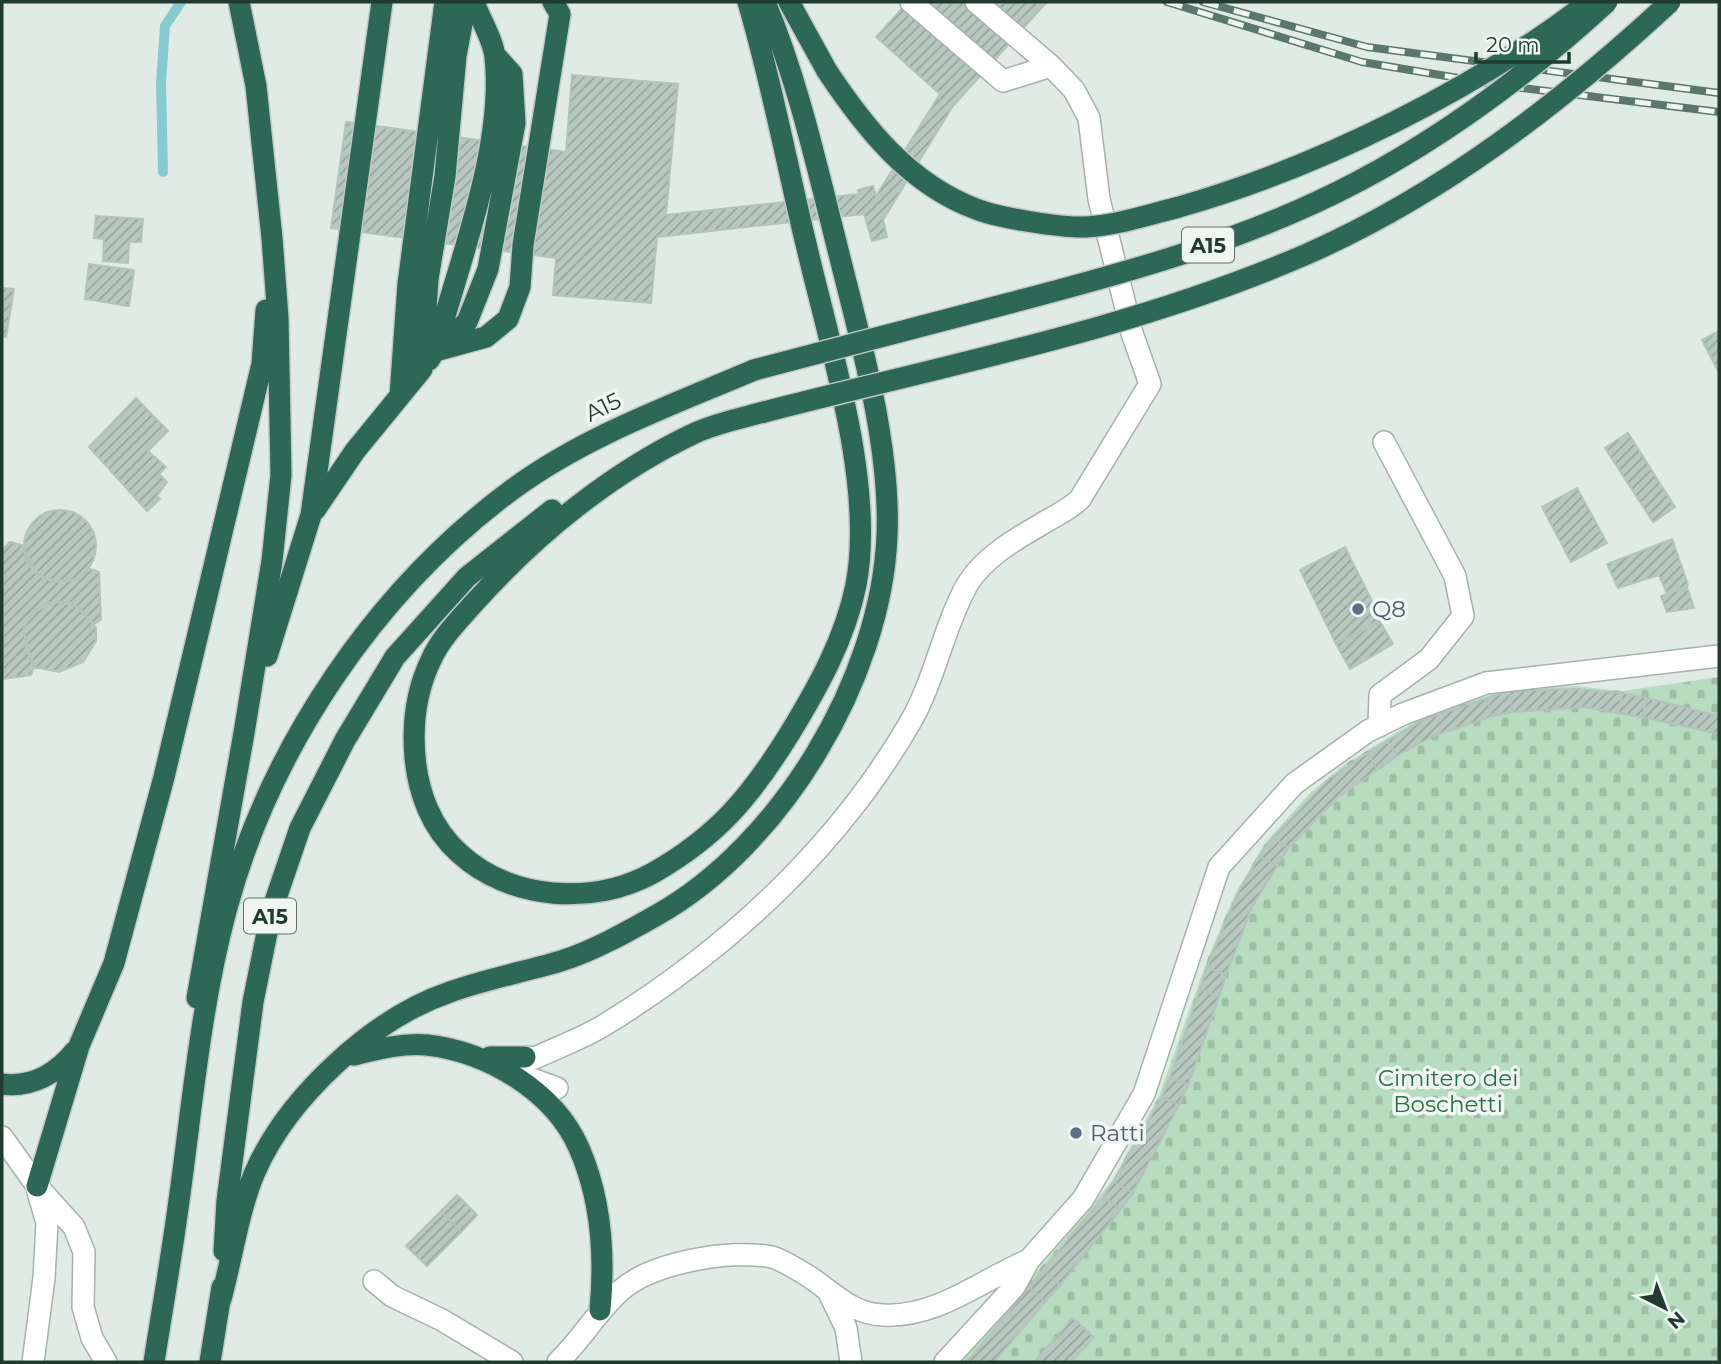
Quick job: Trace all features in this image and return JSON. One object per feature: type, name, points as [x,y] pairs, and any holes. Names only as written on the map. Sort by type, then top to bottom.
[{"type":"highway","points":[[199,1046],[196,988],[244,733],[272,561],[281,475],[278,318],[272,238],[256,86],[239,2]]},
{"type":"highway","points":[[244,733],[311,515],[383,2]]},
{"type":"highway","points":[[400,396],[408,284],[445,2]]},
{"type":"highway","points":[[422,369],[428,279],[445,176],[456,56],[466,2]]},
{"type":"highway","points":[[311,515],[355,451],[435,351],[453,285],[471,236],[495,104],[495,55],[474,2]]},
{"type":"highway","points":[[435,351],[486,337],[508,319],[520,287],[523,245],[560,14],[553,2]]},
{"type":"highway","points":[[698,432],[609,485],[529,545],[458,621],[432,656],[419,692],[412,727],[417,786],[436,824],[459,853],[501,880],[542,893],[586,894],[636,882],[681,857],[719,827],[757,786],[813,695],[839,643],[856,585],[861,523],[851,442],[776,105],[748,2]]},
{"type":"highway","points":[[237,1200],[288,1114],[345,1057],[388,1022],[446,993],[565,960],[658,914],[711,879],[766,825],[831,730],[870,633],[881,587],[887,537],[881,441],[800,97],[765,2]]},
{"type":"highway","points":[[789,2],[827,71],[859,120],[892,155],[927,183],[976,209],[1084,227],[1130,220],[1191,203],[1295,166],[1381,126],[1499,65],[1589,2]]},
{"type":"highway","name":"A15","points":[[154,1362],[178,1210],[199,1046],[226,911],[256,827],[289,752],[330,685],[372,626],[437,554],[514,488],[612,430],[754,370],[1137,269],[1257,228],[1359,181],[1457,120],[1551,54],[1607,2]]},
{"type":"highway","name":"A15","points":[[210,1362],[237,1200],[253,1002],[271,913],[300,828],[345,740],[388,668],[434,610],[497,551],[561,503],[611,472],[698,432],[764,412],[1112,323],[1198,296],[1309,253],[1396,209],[1513,134],[1670,2]]},
{"type":"highway","points":[[37,1186],[79,1046],[114,963],[164,777],[262,364],[272,238]]},
{"type":"highway","points":[[345,1057],[402,1046],[427,1045],[518,1064],[578,1146],[594,1190],[603,1284],[600,1310]]},
{"type":"highway","points":[[2,1084],[38,1081],[63,1066],[79,1046]]},
{"type":"street","points":[[911,2],[1003,81],[1051,66]]},
{"type":"street","points":[[518,1064],[605,1025],[684,969],[760,908],[845,819],[873,782],[912,720],[967,585],[986,561],[1040,525],[1072,508],[1150,384],[1132,334],[1098,199],[1089,118],[1074,90],[1051,66],[976,2]]},
{"type":"street","points":[[1379,726],[1380,695],[1429,659],[1463,616],[1455,576],[1384,442]]},
{"type":"street","points":[[946,1362],[1014,1287],[1029,1260],[1083,1199],[1144,1094],[1219,867],[1294,784],[1379,726],[1486,683],[1719,656]]},
{"type":"street","points":[[518,1064],[557,1088]]},
{"type":"street","points":[[2,1137],[37,1186],[75,1227],[84,1252],[83,1307],[92,1338],[106,1362]]},
{"type":"street","points":[[33,1362],[44,1278],[47,1223],[37,1186]]},
{"type":"street","points":[[558,1362],[577,1353],[600,1310],[623,1288],[684,1262],[734,1254],[774,1258],[806,1275],[858,1311],[883,1315],[943,1305],[996,1274],[1029,1260]]},
{"type":"street","points":[[374,1281],[392,1296],[442,1320],[512,1362]]},
{"type":"street","points":[[829,1293],[846,1328],[851,1362]]},
{"type":"green space","name":"Cimitero dei Boschetti","points":[[1719,677],[1719,1362],[962,1362],[1112,1181],[1159,1096],[1207,960],[1235,894],[1265,843],[1311,792],[1345,764],[1422,717],[1509,689],[1575,686],[1622,691]]},
{"type":"building","points":[[908,2],[1047,2],[953,106],[883,220],[887,237],[872,241],[864,214],[657,237],[651,303],[553,295],[556,258],[331,228],[346,122],[566,152],[572,75],[678,84],[666,215],[859,194],[858,190],[873,186],[876,196],[940,94],[876,37]]},
{"type":"building","points":[[96,216],[143,219],[141,242],[129,242],[128,263],[103,261],[104,239],[94,238]]},
{"type":"building","points":[[89,264],[134,270],[129,306],[85,299]]},
{"type":"building","points":[[2,288],[14,289],[6,337],[2,336]]},
{"type":"building","points":[[1719,331],[1719,373],[1702,340]]},
{"type":"building","points":[[136,398],[168,431],[148,451],[166,467],[159,474],[167,482],[157,496],[160,499],[147,511],[89,447]]},
{"type":"building","points":[[1628,433],[1675,507],[1653,522],[1605,448]]},
{"type":"building","points":[[1577,488],[1607,543],[1571,562],[1542,507]]},
{"type":"building","points":[[67,510],[86,520],[94,532],[94,560],[86,572],[74,580],[53,582],[34,572],[26,560],[24,539],[34,520],[46,512]]},
{"type":"building","points":[[1672,539],[1688,585],[1667,594],[1659,575],[1618,588],[1607,564]]},
{"type":"building","points":[[10,542],[22,545],[34,570],[48,579],[69,581],[80,578],[90,569],[99,572],[101,620],[94,624],[72,603],[54,601],[45,604],[30,616],[24,628],[26,649],[34,667],[31,675],[2,679],[2,550]]},
{"type":"building","points":[[1345,547],[1382,621],[1336,644],[1300,570]]},
{"type":"building","points":[[1687,587],[1694,608],[1667,612],[1661,596]]},
{"type":"building","points":[[54,601],[79,607],[96,628],[96,641],[83,662],[59,672],[34,667],[24,634],[25,624],[34,613]]},
{"type":"building","points":[[1379,620],[1393,644],[1350,669],[1336,644]]},
{"type":"building","points":[[1575,689],[1622,693],[1618,713],[1584,707],[1512,712],[1510,691]]},
{"type":"building","points":[[1510,691],[1512,712],[1492,716],[1487,698]]},
{"type":"building","points":[[1622,693],[1647,698],[1642,717],[1618,713]]},
{"type":"building","points":[[1487,698],[1492,716],[1431,737],[1397,756],[1387,741],[1423,720]]},
{"type":"building","points":[[1647,698],[1719,716],[1719,734],[1642,717]]},
{"type":"building","points":[[1387,741],[1397,756],[1377,770],[1368,753]]},
{"type":"building","points":[[1368,753],[1377,770],[1338,797],[1288,848],[1273,837],[1329,779]]},
{"type":"building","points":[[1273,837],[1288,848],[1277,866],[1259,856]]},
{"type":"building","points":[[1259,856],[1277,866],[1252,907],[1226,975],[1207,967],[1237,895]]},
{"type":"building","points":[[1207,967],[1226,975],[1219,997],[1200,989]]},
{"type":"building","points":[[1200,989],[1219,997],[1188,1085],[1170,1077]]},
{"type":"building","points":[[1170,1077],[1188,1085],[1179,1105],[1162,1097]]},
{"type":"building","points":[[1162,1097],[1179,1105],[1133,1193],[1113,1182]]},
{"type":"building","points":[[1113,1182],[1133,1193],[1121,1209],[1103,1197]]},
{"type":"building","points":[[457,1195],[477,1215],[461,1232],[441,1211]]},
{"type":"building","points":[[1103,1197],[1121,1209],[1060,1285],[1043,1270]]},
{"type":"building","points":[[441,1211],[461,1232],[427,1266],[406,1246]]},
{"type":"building","points":[[1043,1270],[1060,1285],[1045,1302],[1029,1287]]},
{"type":"building","points":[[1029,1287],[1045,1302],[994,1362],[967,1362]]},
{"type":"building","points":[[1073,1318],[1094,1337],[1071,1362],[1034,1362]]},
{"type":"waterway","points":[[163,172],[161,83],[165,26],[181,2]]},
{"type":"railway","points":[[1167,2],[1362,62],[1506,86],[1719,112]]},
{"type":"railway","points":[[1203,2],[1367,47],[1719,93]]},
{"type":"place","name":"Q8","points":[[1358,609]]},
{"type":"place","name":"Ratti","points":[[1076,1133]]}]
